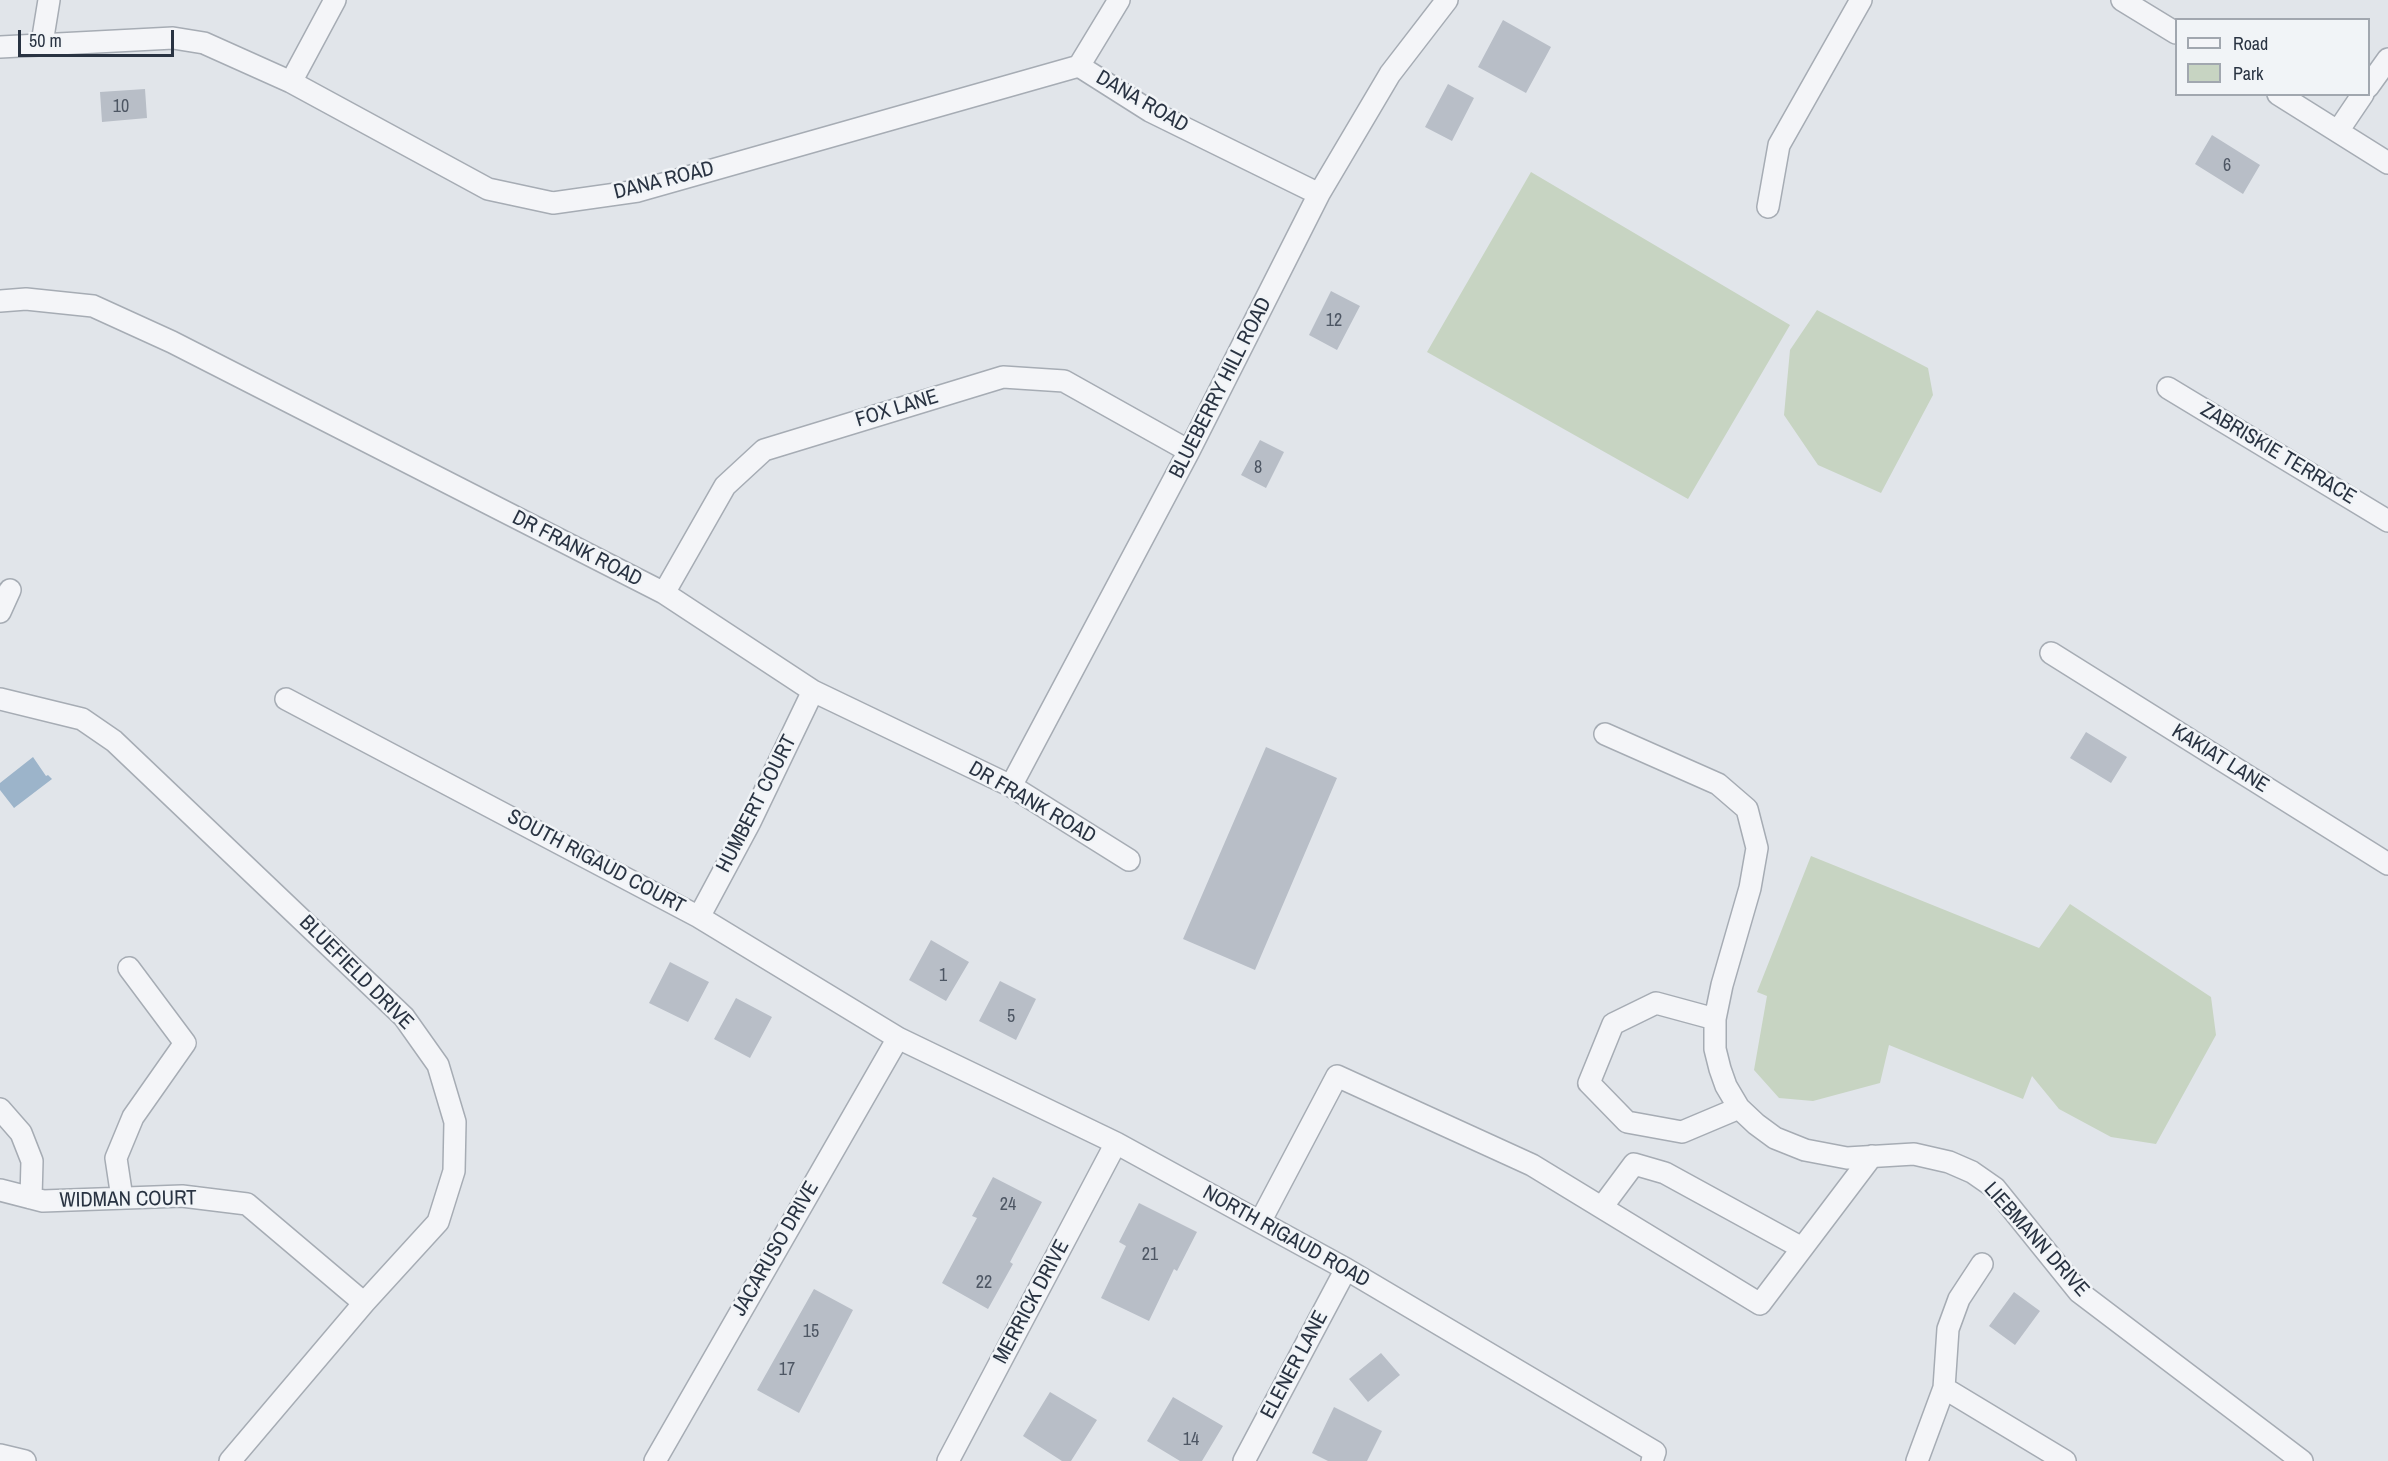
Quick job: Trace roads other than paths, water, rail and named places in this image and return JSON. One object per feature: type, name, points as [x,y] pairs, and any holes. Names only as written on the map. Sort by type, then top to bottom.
[{"type":"street","points":[[42,43],[49,0]]},
{"type":"street","points":[[291,82],[335,0]]},
{"type":"street","points":[[1078,66],[1119,0]]},
{"type":"street","name":"BLUEBERRY HILL ROAD","points":[[1011,786],[1189,451],[1319,194],[1390,74],[1447,0]]},
{"type":"street","points":[[1768,207],[1779,145],[1861,0]]},
{"type":"street","points":[[2122,0],[2175,32]]},
{"type":"street","name":"DANA ROAD","points":[[0,47],[42,43],[173,38],[204,43],[291,82],[488,189],[553,203],[638,191],[1078,66],[1150,111],[1319,194]]},
{"type":"street","points":[[2370,84],[2388,59]]},
{"type":"street","points":[[2281,96],[2388,163]]},
{"type":"street","points":[[2338,131],[2362,96]]},
{"type":"street","name":"DR FRANK ROAD","points":[[0,301],[26,299],[93,306],[183,347],[664,593],[813,691],[1011,786],[1129,861]]},
{"type":"street","name":"FOX LANE","points":[[664,593],[725,486],[764,450],[1004,377],[1064,381],[1189,451]]},
{"type":"street","name":"ZABRISKIE TERRACE","points":[[2168,388],[2388,521]]},
{"type":"street","points":[[0,612],[10,590]]},
{"type":"street","name":"KAKIAT LANE","points":[[2051,653],[2388,864]]},
{"type":"street","name":"HUMBERT COURT","points":[[699,917],[750,822],[813,691]]},
{"type":"street","name":"BLUEFIELD DRIVE","points":[[0,699],[81,719],[114,741],[404,1017],[438,1065],[455,1122],[454,1171],[438,1222],[364,1303],[230,1461]]},
{"type":"street","name":"SOUTH RIGAUD COURT","points":[[286,699],[699,917],[898,1038]]},
{"type":"street","name":"LIEBMANN DRIVE","points":[[1605,734],[1718,784],[1747,809],[1756,848],[1750,888],[1722,985],[1715,1019],[1715,1048],[1720,1069],[1726,1086],[1739,1108],[1775,1138],[1805,1150],[1847,1158],[1914,1154],[1949,1162],[1972,1172],[1995,1188],[2079,1292],[2302,1461]]},
{"type":"street","points":[[122,1198],[116,1158],[133,1117],[185,1043],[129,968]]},
{"type":"street","points":[[1715,1019],[1656,1003],[1613,1024],[1589,1083],[1627,1122],[1682,1132],[1739,1108]]},
{"type":"street","name":"NORTH RIGAUD ROAD","points":[[898,1038],[1116,1143],[1346,1269],[1655,1452],[1652,1461]]},
{"type":"street","name":"JACARUSO DRIVE","points":[[655,1461],[898,1038]]},
{"type":"street","points":[[1260,1222],[1337,1076],[1532,1165],[1760,1304],[1872,1156]]},
{"type":"street","points":[[0,1109],[21,1132],[32,1161],[31,1198]]},
{"type":"street","name":"MERRICK DRIVE","points":[[948,1461],[1116,1143]]},
{"type":"street","points":[[1602,1207],[1634,1164],[1665,1173],[1802,1248]]},
{"type":"street","name":"WIDMAN COURT","points":[[0,1190],[44,1201],[182,1196],[247,1204],[364,1303]]},
{"type":"street","points":[[1917,1461],[1944,1388],[1948,1329],[1959,1299],[1982,1264]]},
{"type":"street","name":"ELENER LANE","points":[[1244,1461],[1346,1269]]},
{"type":"street","points":[[1944,1388],[2065,1461]]},
{"type":"street","points":[[0,1455],[25,1461]]},
{"type":"water","points":[[33,757],[46,776],[52,779],[14,808],[0,790],[0,783]]}]
